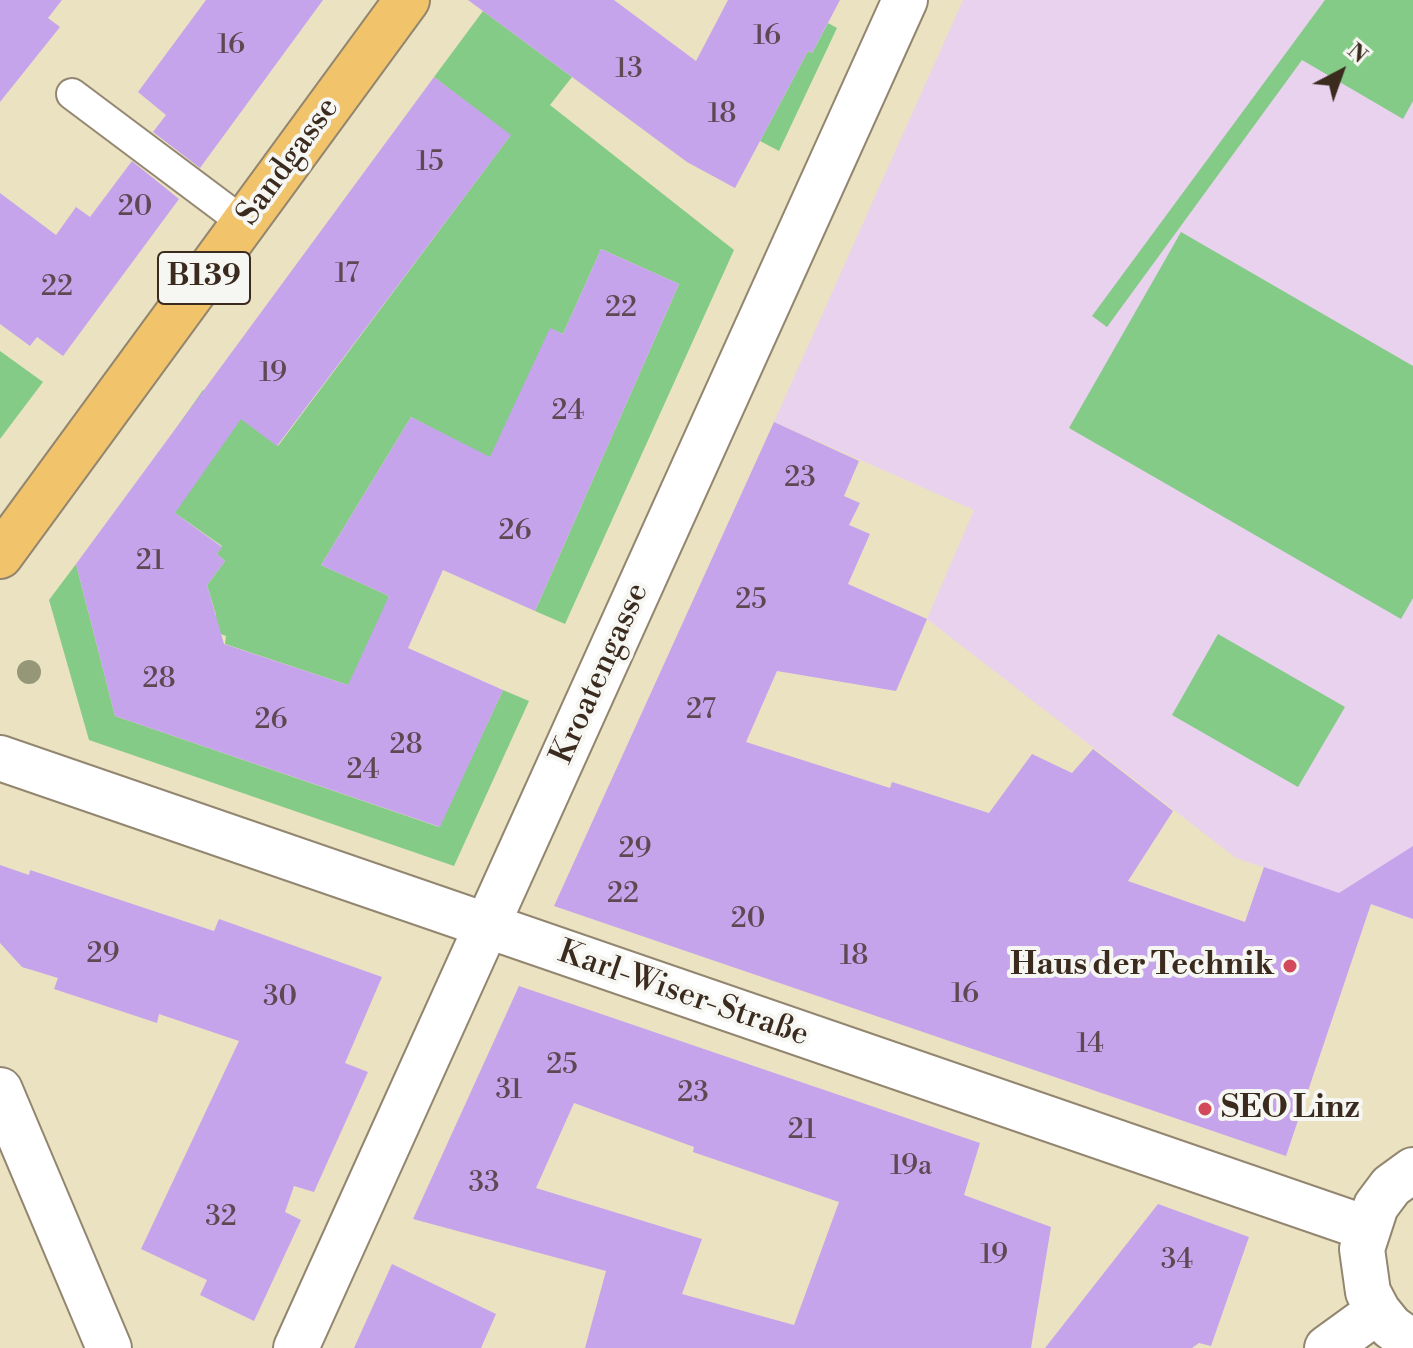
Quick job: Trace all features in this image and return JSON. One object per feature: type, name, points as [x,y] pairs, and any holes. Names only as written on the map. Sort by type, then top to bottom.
[{"type":"main road","name":"Sandgasse","points":[[0,556],[407,0]]},
{"type":"street","name":"Kroatengasse","points":[[296,1348],[905,0]]},
{"type":"street","name":"Karl-Wiser-Straße","points":[[0,758],[1366,1228]]},
{"type":"street","points":[[0,1090],[109,1348]]},
{"type":"street","points":[[1413,1170],[1391,1186],[1376,1206],[1366,1228],[1363,1270],[1378,1311],[1391,1327],[1413,1343]]},
{"type":"street","points":[[1327,1348],[1378,1311]]},
{"type":"lane","points":[[72,94],[244,223]]},
{"type":"shaded area","points":[[963,0],[1413,0],[1413,919],[1236,858],[927,619],[974,510],[774,422]]},
{"type":"green space","points":[[1325,0],[1413,0],[1413,101],[1403,119],[1302,60],[1107,327],[1092,316]]},
{"type":"green space","points":[[483,11],[572,77],[550,105],[734,250],[565,624],[535,611],[679,284],[601,249],[563,334],[551,329],[445,567],[451,438],[411,417],[321,565],[389,596],[354,687],[225,644],[226,636],[201,627],[216,615],[207,585],[225,561],[217,554],[222,546],[175,513],[175,430],[203,390],[278,446],[510,136],[434,77]]},
{"type":"green space","points":[[828,23],[837,28],[779,151],[760,141],[808,51],[812,53]]},
{"type":"green space","points":[[1181,232],[1413,366],[1413,598],[1401,619],[1069,428]]},
{"type":"green space","points":[[0,351],[43,382],[0,439]]},
{"type":"green space","points":[[76,564],[115,716],[439,827],[503,690],[529,701],[454,866],[89,740],[49,600]]},
{"type":"green space","points":[[1218,634],[1345,707],[1298,787],[1172,715]]},
{"type":"building","points":[[0,0],[62,0],[48,18],[60,27],[0,102]]},
{"type":"building","points":[[206,0],[323,0],[200,168],[153,132],[166,115],[138,92]]},
{"type":"building","points":[[468,0],[614,0],[696,61],[728,0],[840,0],[812,53],[808,51],[735,188],[687,162]]},
{"type":"building","points":[[434,77],[511,135],[277,446],[241,419],[175,513],[222,547],[217,554],[225,561],[207,585],[224,644],[348,685],[389,596],[321,565],[411,417],[490,457],[550,328],[563,334],[601,249],[679,284],[535,611],[443,570],[408,648],[503,690],[440,827],[115,716],[76,564]]},
{"type":"building","points":[[132,161],[179,199],[63,356],[37,337],[30,346],[0,324],[0,193],[56,235],[76,207],[90,217]]},
{"type":"building","points":[[774,422],[859,461],[844,496],[860,503],[849,525],[870,534],[848,584],[927,619],[896,691],[777,671],[746,742],[890,788],[892,782],[989,813],[1032,754],[1072,773],[1093,749],[1173,811],[1128,881],[1245,922],[1264,867],[1339,893],[1413,846],[1413,919],[1371,904],[1286,1156],[554,906]]},
{"type":"building","points":[[0,865],[29,875],[30,870],[214,931],[219,919],[382,977],[345,1063],[368,1072],[314,1192],[294,1186],[285,1212],[301,1220],[254,1321],[200,1295],[207,1280],[141,1249],[239,1041],[159,1014],[157,1023],[54,989],[58,978],[22,967],[0,943]]},
{"type":"building","points":[[519,986],[980,1143],[964,1195],[1051,1227],[1031,1348],[585,1348],[606,1271],[413,1219]],"holes":[[[574,1103],[694,1147],[693,1152],[839,1202],[794,1325],[682,1294],[702,1239],[536,1188]]]},
{"type":"building","points":[[1158,1204],[1249,1237],[1211,1346],[1199,1343],[1192,1348],[1045,1348]]},
{"type":"building","points":[[392,1264],[496,1314],[481,1348],[354,1348]]},
{"type":"place","name":"Haus der Technik","points":[[1290,966]]},
{"type":"place","name":"SEO Linz","points":[[1205,1109]]}]
